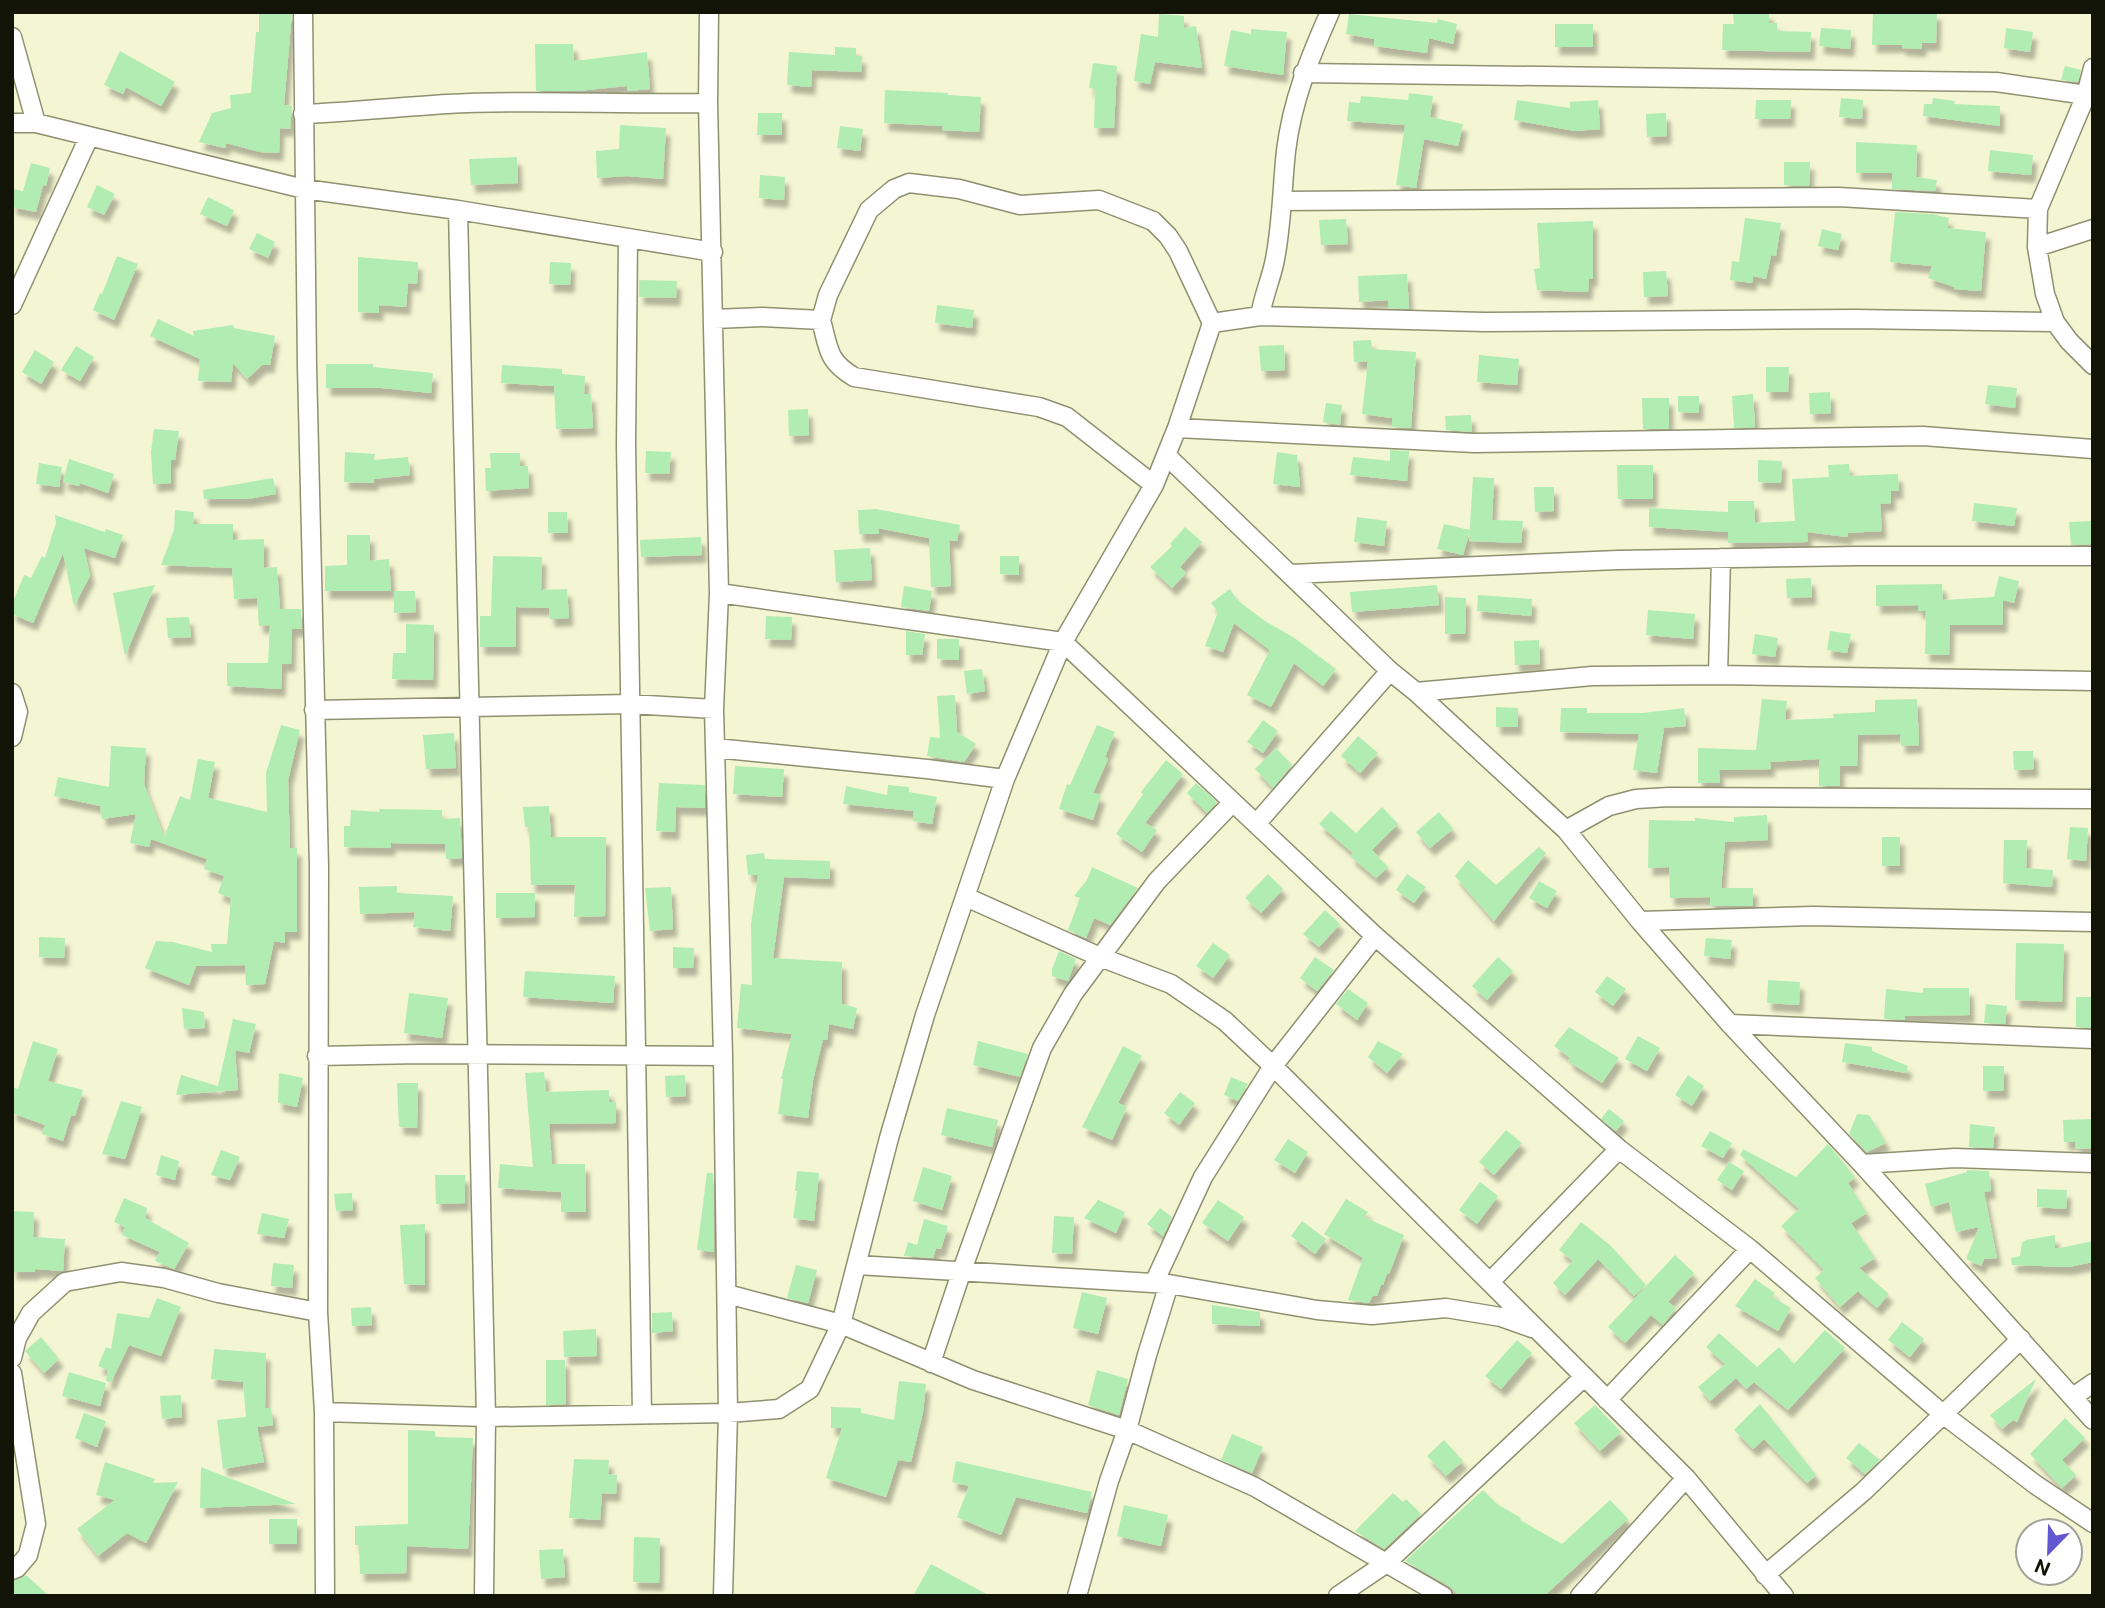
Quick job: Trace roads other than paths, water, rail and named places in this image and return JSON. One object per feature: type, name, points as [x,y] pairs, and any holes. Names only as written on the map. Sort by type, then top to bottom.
[{"type":"street","points":[[303,12],[304,190],[319,867],[318,1312],[324,1412],[325,1596]]},
{"type":"street","points":[[709,12],[708,103],[719,593],[714,709],[727,1294],[728,1413],[723,1596]]},
{"type":"street","points":[[1260,316],[1274,265],[1292,114],[1303,73],[1330,12]]},
{"type":"street","points":[[12,37],[36,123]]},
{"type":"street","points":[[2093,68],[2086,95],[2038,209],[2037,247],[2045,294],[2055,322],[2093,365]]},
{"type":"street","points":[[1303,73],[1996,82],[2086,95]]},
{"type":"street","points":[[303,114],[447,104],[708,103]]},
{"type":"street","points":[[12,123],[36,123],[304,190],[457,210],[713,252]]},
{"type":"street","points":[[12,305],[89,137]]},
{"type":"street","points":[[324,1412],[486,1417],[728,1413],[779,1409],[810,1389],[841,1324],[896,1113],[925,1015],[1005,779],[1063,642],[1154,485],[1177,429],[1212,323],[1178,251],[1168,236],[1153,221],[1099,200],[1020,205],[959,189],[909,183],[894,189],[869,209],[828,295],[821,320],[830,356],[839,368],[855,377],[1039,407],[1067,417],[1154,485]]},
{"type":"street","points":[[1282,201],[1839,197],[2038,209]]},
{"type":"street","points":[[457,210],[486,1417],[484,1596]]},
{"type":"street","points":[[2037,247],[2093,229]]},
{"type":"street","points":[[628,238],[626,444],[642,1414]]},
{"type":"street","points":[[1212,323],[1260,316],[1484,322],[1868,319],[2055,322]]},
{"type":"street","points":[[714,319],[762,317],[821,320]]},
{"type":"street","points":[[1177,429],[1474,443],[1923,436],[2093,449]]},
{"type":"street","points":[[1167,456],[1390,671],[1566,830],[1640,921],[1730,1024],[1862,1164],[2093,1420]]},
{"type":"street","points":[[1290,574],[1618,560],[2093,556]]},
{"type":"street","points":[[1718,675],[1721,558]]},
{"type":"street","points":[[719,593],[1063,642],[1375,936],[1619,1149],[1750,1249],[1944,1415],[2036,1485],[2093,1523]]},
{"type":"street","points":[[1256,824],[1390,671]]},
{"type":"street","points":[[1416,692],[1592,676],[1718,675],[2093,681]]},
{"type":"street","points":[[12,693],[18,712],[12,737]]},
{"type":"street","points":[[314,710],[630,705],[714,709]]},
{"type":"street","points":[[715,748],[915,767],[1005,779]]},
{"type":"street","points":[[1566,830],[1609,806],[1647,798],[2093,799]]},
{"type":"street","points":[[931,1363],[1042,1048],[1073,994],[1157,881],[1233,802]]},
{"type":"street","points":[[965,897],[1100,957],[1171,984],[1225,1021],[1686,1478],[1784,1596]]},
{"type":"street","points":[[1640,921],[1814,916],[2093,922]]},
{"type":"street","points":[[1077,1596],[1109,1481],[1127,1430],[1162,1284],[1203,1177],[1273,1066],[1375,936]]},
{"type":"street","points":[[1730,1024],[2093,1039]]},
{"type":"street","points":[[317,1056],[723,1056]]},
{"type":"street","points":[[1490,1282],[1619,1149]]},
{"type":"street","points":[[1862,1164],[1955,1158],[2093,1163]]},
{"type":"street","points":[[1607,1400],[1750,1249]]},
{"type":"street","points":[[856,1265],[1162,1284],[1317,1310],[1372,1315],[1446,1308],[1501,1317],[1539,1331]]},
{"type":"street","points":[[12,1358],[17,1338],[31,1313],[65,1282],[121,1272],[164,1278],[218,1293],[318,1312]]},
{"type":"street","points":[[727,1294],[841,1324],[973,1380],[1127,1430],[1255,1487],[1443,1596]]},
{"type":"street","points":[[1765,1575],[1864,1491],[2021,1339]]},
{"type":"street","points":[[12,1373],[36,1524],[28,1555],[12,1570]]},
{"type":"street","points":[[1338,1596],[1385,1564],[1584,1377]]},
{"type":"street","points":[[2073,1397],[2093,1383]]},
{"type":"street","points":[[1580,1596],[1686,1478]]}]
